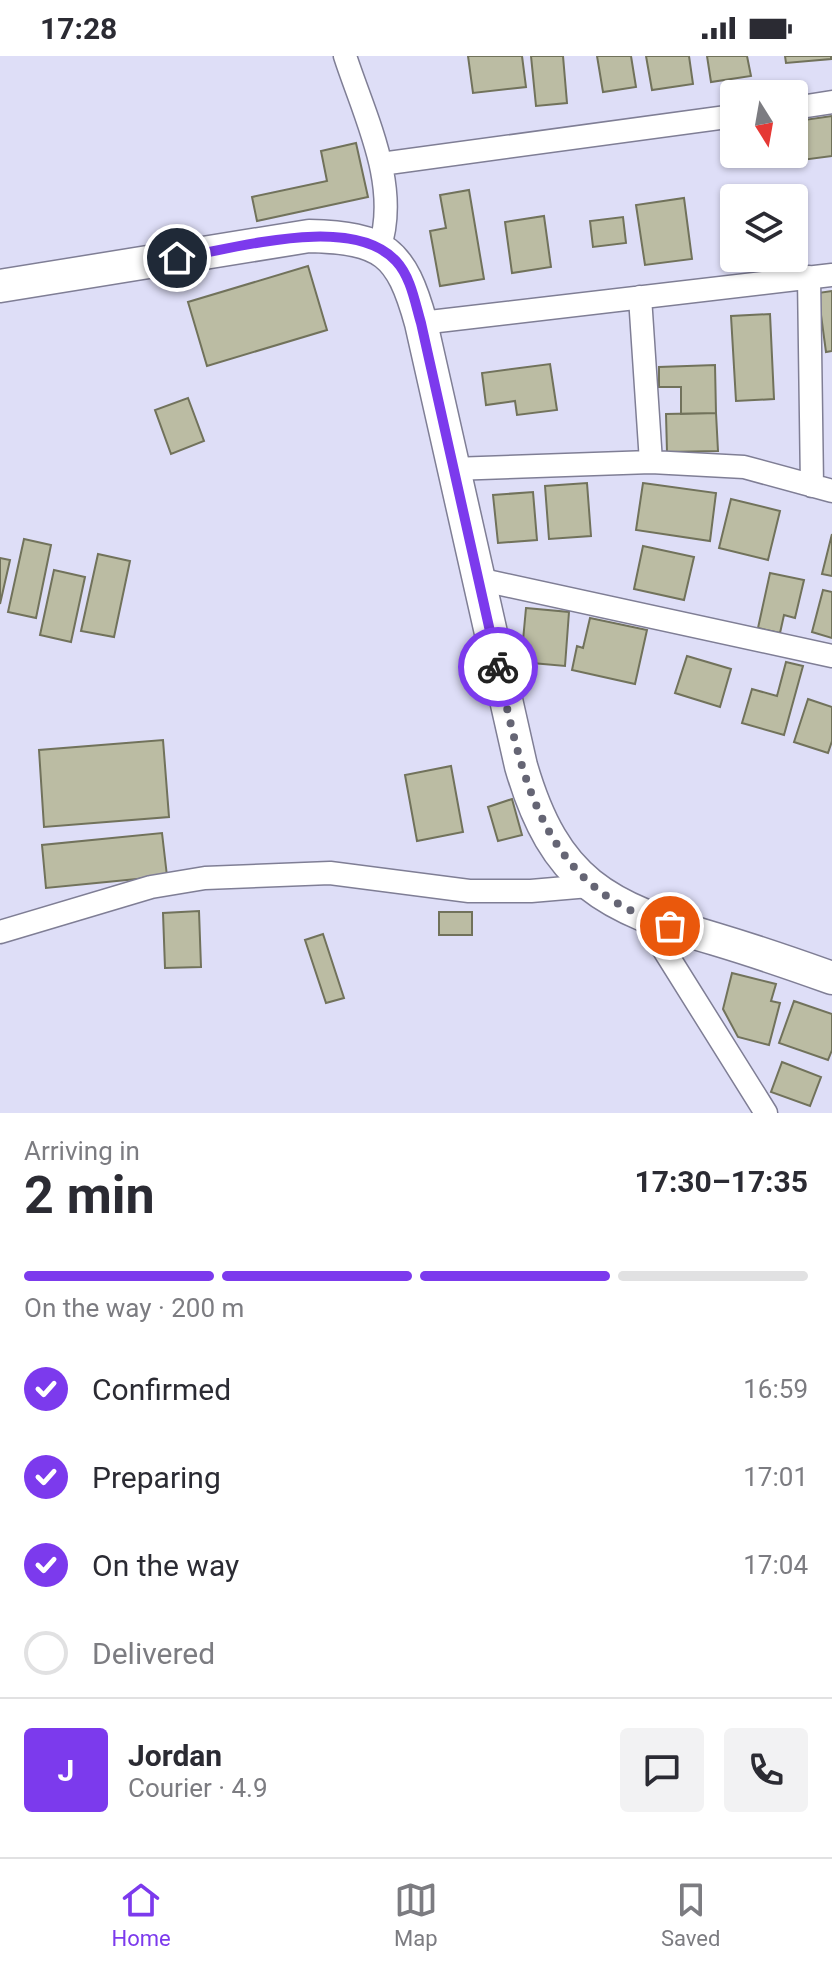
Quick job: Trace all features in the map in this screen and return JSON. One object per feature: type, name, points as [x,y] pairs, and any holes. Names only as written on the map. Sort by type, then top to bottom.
[{"type":"main road","points":[[0,286],[309,236],[351,238],[379,249],[397,261],[411,286],[421,323],[452,469],[529,792],[563,857],[589,886],[644,918],[832,978]]},
{"type":"street","points":[[345,56],[381,164],[386,229],[379,249]]},
{"type":"street","points":[[808,106],[832,102]]},
{"type":"street","points":[[381,164],[720,118]]},
{"type":"street","points":[[421,323],[832,275]]},
{"type":"street","points":[[452,469],[651,462],[744,467],[822,489],[809,277]]},
{"type":"street","points":[[640,297],[651,462]]},
{"type":"street","points":[[478,579],[832,656]]},
{"type":"street","points":[[0,932],[151,887],[205,878],[330,873],[469,891],[531,891],[589,886]]},
{"type":"street","points":[[644,918],[766,1113]]},
{"type":"building","points":[[468,56],[522,56],[526,87],[473,93]]},
{"type":"building","points":[[531,56],[563,56],[567,103],[536,106]]},
{"type":"building","points":[[597,56],[631,56],[636,87],[603,92]]},
{"type":"building","points":[[646,56],[689,56],[693,84],[652,90]]},
{"type":"building","points":[[707,56],[747,56],[751,76],[711,82]]},
{"type":"building","points":[[785,56],[831,56],[831,59],[786,63]]},
{"type":"building","points":[[832,116],[832,156],[808,159],[808,119]]},
{"type":"building","points":[[356,143],[368,197],[257,221],[252,197],[327,181],[321,151]]},
{"type":"building","points":[[469,190],[484,279],[440,286],[430,231],[446,228],[440,195]]},
{"type":"building","points":[[684,198],[692,259],[645,265],[636,205]]},
{"type":"building","points":[[544,216],[551,267],[512,273],[505,222]]},
{"type":"building","points":[[623,217],[626,243],[593,247],[590,221]]},
{"type":"building","points":[[308,266],[327,330],[207,366],[188,302]]},
{"type":"building","points":[[832,291],[832,351],[826,352],[818,293]]},
{"type":"building","points":[[770,314],[774,399],[736,401],[731,316]]},
{"type":"building","points":[[550,364],[557,410],[517,415],[515,401],[486,405],[482,373]]},
{"type":"building","points":[[715,365],[716,413],[681,414],[681,387],[659,387],[659,367]]},
{"type":"building","points":[[188,398],[204,441],[171,454],[155,410]]},
{"type":"building","points":[[716,413],[718,451],[667,452],[666,414]]},
{"type":"building","points":[[587,483],[591,536],[549,539],[545,486]]},
{"type":"building","points":[[643,483],[716,493],[710,541],[636,530]]},
{"type":"building","points":[[533,492],[537,540],[498,543],[493,495]]},
{"type":"building","points":[[731,499],[780,511],[768,560],[719,548]]},
{"type":"building","points":[[832,534],[832,576],[822,574]]},
{"type":"building","points":[[24,539],[51,545],[36,618],[8,612]]},
{"type":"building","points":[[643,546],[694,557],[684,600],[634,589]]},
{"type":"building","points":[[98,554],[130,561],[114,637],[81,631]]},
{"type":"building","points":[[0,558],[10,560],[0,604]]},
{"type":"building","points":[[54,570],[85,577],[71,642],[40,635]]},
{"type":"building","points":[[770,573],[804,580],[795,618],[784,615],[780,633],[758,628]]},
{"type":"building","points":[[823,590],[832,592],[832,638],[812,632]]},
{"type":"building","points":[[526,608],[569,612],[565,666],[521,662]]},
{"type":"building","points":[[590,618],[647,630],[635,684],[572,670],[577,646],[583,648]]},
{"type":"building","points":[[687,656],[731,669],[720,707],[675,693]]},
{"type":"building","points":[[786,662],[803,666],[784,735],[742,723],[752,689],[777,696]]},
{"type":"building","points":[[808,699],[832,707],[832,741],[828,753],[794,742]]},
{"type":"building","points":[[163,740],[169,817],[44,827],[39,750]]},
{"type":"building","points":[[451,766],[463,832],[417,841],[405,775]]},
{"type":"building","points":[[512,799],[522,835],[498,841],[488,807]]},
{"type":"building","points":[[162,833],[167,876],[46,888],[42,845]]},
{"type":"building","points":[[199,911],[201,967],[165,968],[163,913]]},
{"type":"building","points":[[439,912],[472,912],[472,935],[439,935]]},
{"type":"building","points":[[323,934],[344,998],[326,1003],[305,940]]},
{"type":"building","points":[[732,973],[776,984],[771,1001],[780,1003],[769,1045],[738,1037],[723,1009]]},
{"type":"building","points":[[794,1001],[832,1014],[832,1050],[828,1060],[779,1043]]},
{"type":"building","points":[[782,1062],[821,1077],[810,1106],[771,1092]]},
{"type":"way so far","points":[[498,667],[529,792],[563,857],[589,886],[616,905],[670,926]]},
{"type":"route","points":[[177,258],[309,236],[351,238],[379,249],[397,261],[411,286],[421,323],[498,667]]}]
